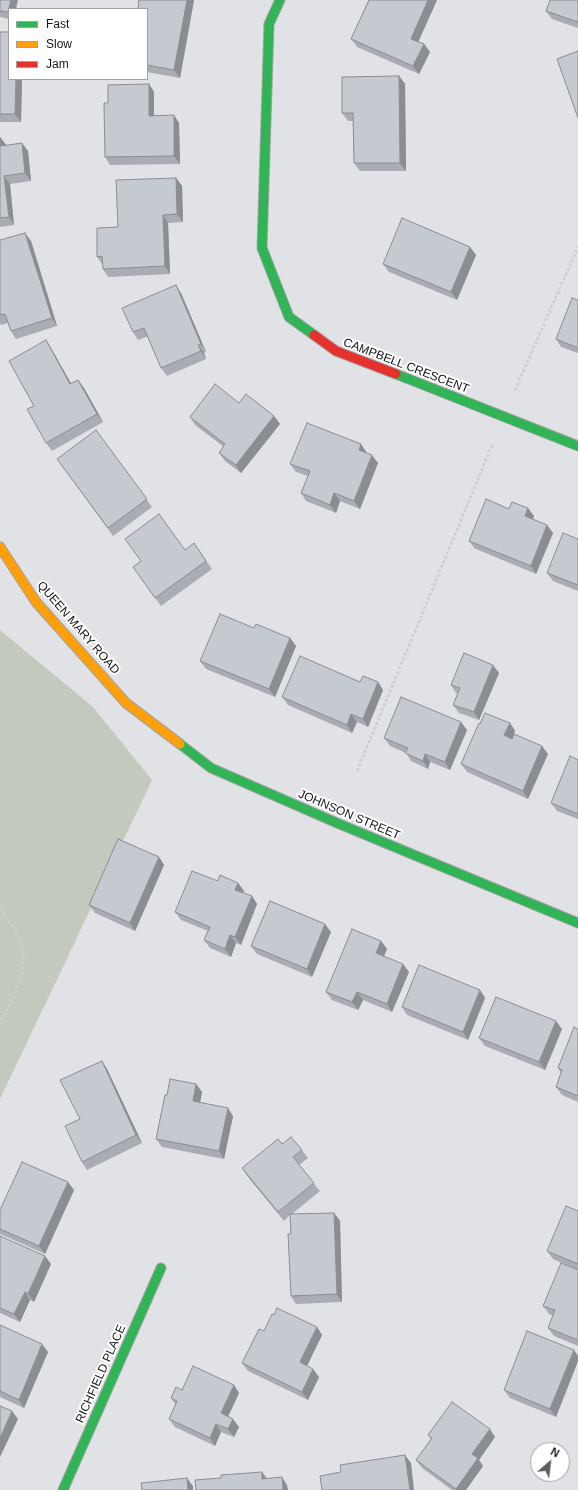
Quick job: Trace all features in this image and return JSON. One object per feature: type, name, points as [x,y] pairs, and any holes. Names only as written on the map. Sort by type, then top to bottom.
[{"type":"street","name":"CAMPBELL CRESCENT","points":[[280,0],[270,24],[262,248],[289,317],[336,352],[578,446]]},
{"type":"street","name":"QUEEN MARY ROAD","points":[[0,547],[36,602],[126,703]]},
{"type":"street","name":"JOHNSON STREET","points":[[126,703],[211,768],[337,823],[578,923]]},
{"type":"street","name":"RICHFIELD PLACE","points":[[63,1490],[161,1268]]},
{"type":"path","points":[[357,771],[504,417],[578,247]]},
{"type":"path","points":[[0,908],[14,928],[22,945],[24,964],[20,982],[0,1025]]},
{"type":"shaded area","points":[[0,630],[93,707],[152,780],[0,1099]]},
{"type":"building","points":[[0,0],[11,0],[8,12],[0,11]]},
{"type":"building","points":[[139,0],[187,0],[174,70],[148,65],[148,8],[138,8]]},
{"type":"building","points":[[369,0],[428,0],[411,39],[424,44],[413,66],[351,39]]},
{"type":"building","points":[[550,0],[578,0],[578,22],[546,11]]},
{"type":"building","points":[[0,32],[8,32],[8,80],[16,80],[15,114],[0,114]]},
{"type":"building","points":[[578,51],[578,118],[557,59]]},
{"type":"building","points":[[399,76],[400,163],[354,163],[353,113],[342,113],[342,77]]},
{"type":"building","points":[[149,84],[149,116],[174,115],[174,156],[105,157],[104,103],[108,103],[108,85]]},
{"type":"building","points":[[0,138],[1,146],[22,143],[25,173],[4,176],[9,217],[0,218]]},
{"type":"building","points":[[176,178],[177,214],[163,215],[165,266],[103,269],[102,256],[97,257],[97,228],[118,227],[116,180]]},
{"type":"building","points":[[402,218],[470,247],[451,292],[383,264]]},
{"type":"building","points":[[25,233],[52,318],[11,331],[5,314],[0,315],[0,240]]},
{"type":"building","points":[[176,285],[201,344],[198,345],[201,351],[161,368],[144,328],[133,332],[122,308]]},
{"type":"building","points":[[572,298],[578,300],[578,348],[556,339]]},
{"type":"building","points":[[46,340],[70,384],[78,380],[97,414],[46,443],[27,409],[34,406],[9,361]]},
{"type":"building","points":[[215,384],[239,403],[246,394],[274,416],[236,465],[219,453],[225,444],[190,417]]},
{"type":"building","points":[[307,423],[361,444],[359,450],[372,455],[354,501],[334,493],[330,505],[301,493],[310,471],[290,464]]},
{"type":"building","points":[[96,430],[147,499],[108,528],[57,459]]},
{"type":"building","points":[[486,499],[509,509],[512,502],[528,508],[525,516],[547,525],[531,566],[469,541]]},
{"type":"building","points":[[159,514],[185,550],[194,543],[206,561],[155,598],[133,567],[141,561],[125,539]]},
{"type":"building","points":[[563,533],[578,539],[578,585],[547,573]]},
{"type":"building","points":[[220,614],[254,628],[256,624],[290,638],[269,689],[200,661]]},
{"type":"building","points":[[464,653],[493,665],[474,712],[453,705],[460,688],[451,685]]},
{"type":"building","points":[[300,656],[360,682],[363,676],[378,682],[363,719],[351,714],[347,725],[282,697]]},
{"type":"building","points":[[401,697],[461,722],[445,762],[425,754],[423,761],[405,753],[408,748],[384,738]]},
{"type":"building","points":[[485,713],[510,723],[504,735],[512,739],[514,734],[542,746],[523,791],[461,764]]},
{"type":"building","points":[[570,756],[578,760],[578,814],[551,803]]},
{"type":"building","points":[[118,839],[159,857],[130,923],[89,905]]},
{"type":"building","points":[[192,871],[218,881],[220,875],[238,883],[235,890],[252,896],[235,937],[230,935],[225,949],[204,940],[210,927],[175,912]]},
{"type":"building","points":[[270,901],[325,924],[307,969],[251,946]]},
{"type":"building","points":[[352,929],[381,941],[376,953],[403,964],[387,1004],[357,992],[352,1002],[326,992]]},
{"type":"building","points":[[419,965],[480,990],[463,1032],[402,1007]]},
{"type":"building","points":[[496,997],[556,1021],[539,1062],[479,1038]]},
{"type":"building","points":[[574,1027],[578,1029],[578,1096],[556,1087],[562,1070],[558,1068]]},
{"type":"building","points":[[102,1061],[136,1135],[82,1162],[65,1126],[80,1119],[60,1080]]},
{"type":"building","points":[[170,1079],[196,1084],[193,1101],[228,1108],[219,1151],[156,1139],[165,1095],[167,1095]]},
{"type":"building","points":[[291,1137],[302,1150],[293,1157],[314,1183],[278,1212],[242,1168],[278,1139],[282,1144]]},
{"type":"building","points":[[22,1162],[68,1182],[39,1246],[0,1229],[0,1210]]},
{"type":"building","points":[[566,1206],[578,1211],[578,1264],[547,1251]]},
{"type":"building","points":[[334,1213],[337,1294],[291,1296],[288,1234],[291,1234],[290,1214]]},
{"type":"building","points":[[0,1236],[45,1256],[28,1294],[25,1292],[14,1314],[0,1308]]},
{"type":"building","points":[[561,1263],[578,1270],[578,1340],[548,1328],[555,1310],[543,1306]]},
{"type":"building","points":[[277,1308],[317,1327],[300,1362],[313,1369],[302,1392],[242,1363],[259,1329],[264,1331],[272,1314],[274,1315]]},
{"type":"building","points":[[0,1325],[42,1344],[19,1400],[0,1391]]},
{"type":"building","points":[[527,1331],[574,1350],[550,1409],[504,1390]]},
{"type":"building","points":[[193,1366],[234,1385],[221,1413],[233,1419],[228,1429],[216,1424],[210,1438],[169,1419],[177,1401],[171,1398],[176,1387],[182,1390]]},
{"type":"building","points":[[452,1402],[490,1429],[472,1454],[478,1458],[456,1489],[416,1460],[432,1438],[428,1435]]},
{"type":"building","points":[[0,1406],[12,1411],[0,1438]]},
{"type":"building","points":[[405,1455],[410,1490],[322,1490],[320,1476],[341,1472],[340,1465]]},
{"type":"building","points":[[262,1472],[262,1479],[282,1477],[283,1490],[196,1490],[195,1480],[221,1478],[221,1475]]},
{"type":"building","points":[[187,1478],[188,1490],[142,1490],[141,1483]]},
{"type":"traffic: fast","points":[[280,0],[269,24],[262,248],[289,317],[314,335]]},
{"type":"traffic: fast","points":[[396,374],[578,446]]},
{"type":"traffic: fast","points":[[180,744],[211,768],[337,823],[578,923]]},
{"type":"traffic: fast","points":[[63,1490],[161,1268]]},
{"type":"traffic: slow","points":[[0,547],[36,602],[126,703],[180,744]]},
{"type":"traffic: jam","points":[[314,335],[336,351],[396,374]]}]
